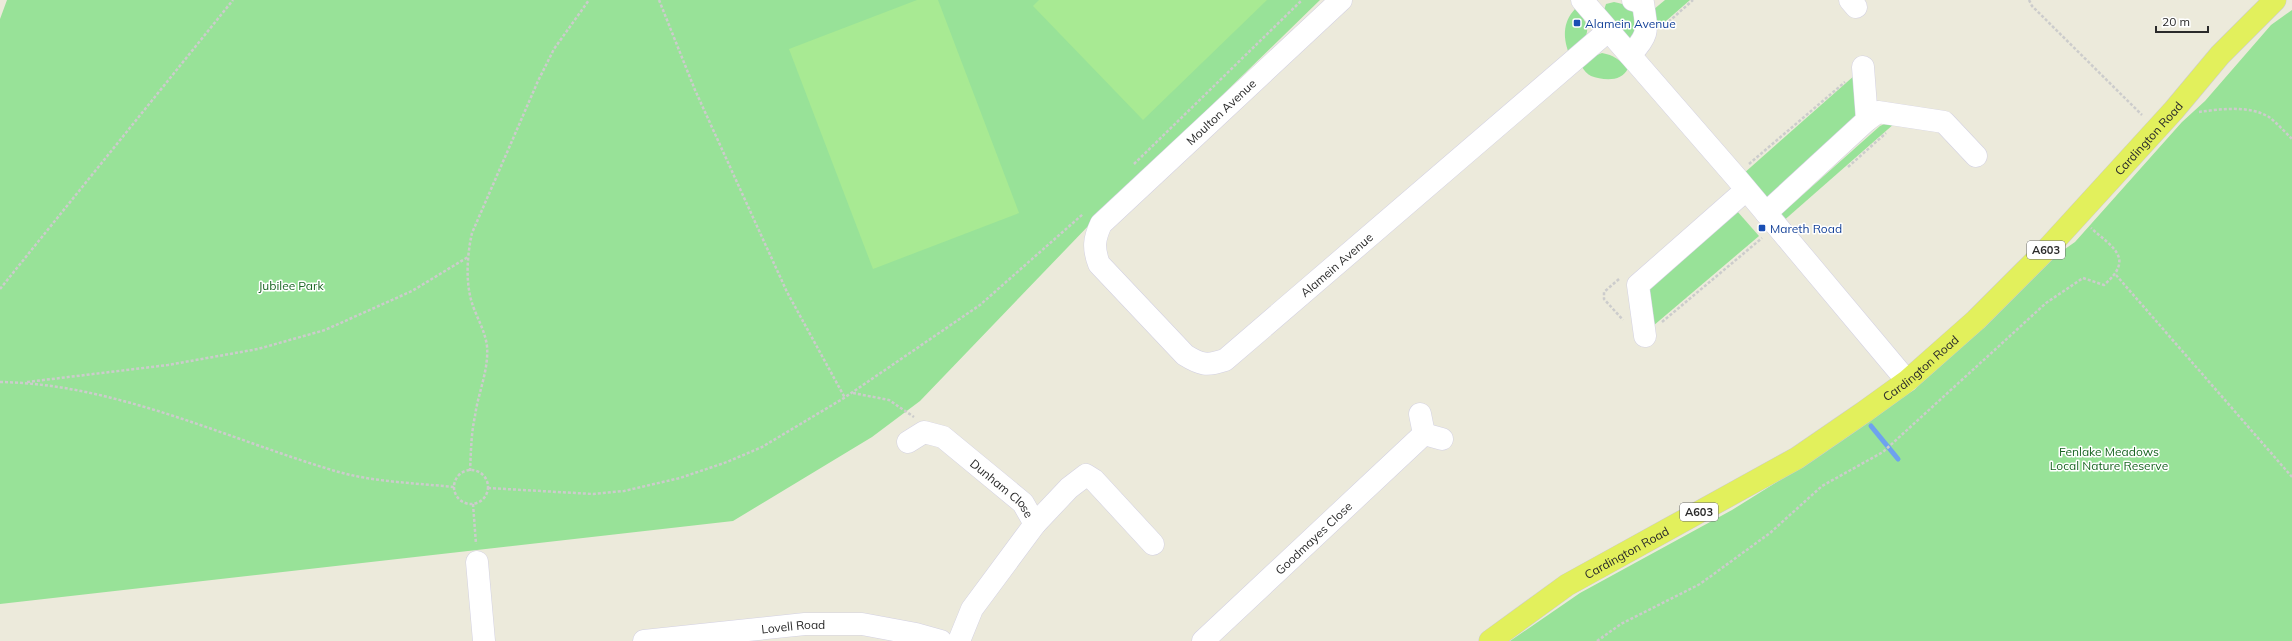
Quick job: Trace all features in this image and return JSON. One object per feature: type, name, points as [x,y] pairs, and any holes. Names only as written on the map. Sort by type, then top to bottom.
[{"type":"main road","name":"Cardington Road","points":[[1490,641],[1566,584],[1797,458],[1907,381],[1976,320],[2048,248],[2155,128],[2174,110],[2220,54],[2275,0]]},
{"type":"street","name":"Moulton Avenue","points":[[1092,219],[1342,0]]},
{"type":"street","points":[[1637,48],[1646,25],[1641,1]]},
{"type":"street","points":[[1588,2],[1608,31],[1637,48],[1746,190],[1907,381]]},
{"type":"street","name":"Alamein Avenue","points":[[1092,219],[1095,237],[1094,251],[1099,264],[1185,356],[1200,364],[1213,364],[1225,360],[1608,31]]},
{"type":"street","points":[[1862,67],[1867,120]]},
{"type":"street","points":[[1766,213],[1867,120],[1878,112],[1944,122],[1976,156]]},
{"type":"street","points":[[1645,336],[1638,285],[1746,190]]},
{"type":"street","name":"Goodmayes Close","points":[[1203,641],[1429,429]]},
{"type":"street","name":"Dunham Close","points":[[916,437],[943,437],[1023,503],[1035,524],[972,608],[959,641]]},
{"type":"street","points":[[1035,524],[1069,488],[1086,475],[1094,480],[1153,544]]},
{"type":"street","points":[[477,562],[484,641]]},
{"type":"street","name":"Lovell Road","points":[[644,641],[676,639],[805,624],[855,624],[916,634],[941,641]]},
{"type":"path","points":[[0,289],[233,0]]},
{"type":"path","points":[[470,471],[475,415],[486,364],[487,347],[484,330],[472,305],[468,284],[468,257],[472,233],[479,212],[554,49],[589,0]]},
{"type":"path","points":[[659,0],[695,90],[787,292],[844,398]]},
{"type":"path","points":[[1128,170],[1302,0]]},
{"type":"path","points":[[1637,48],[1693,0]]},
{"type":"path","points":[[2030,0],[2032,6],[2155,128]]},
{"type":"path","points":[[2174,110],[2197,112],[2228,109],[2255,111],[2270,118],[2292,139]]},
{"type":"path","points":[[1597,641],[1621,624],[1700,584],[1770,533],[1822,486],[1883,452],[1926,411],[1997,350],[2046,303],[2083,278],[2104,286],[2116,275],[2120,262],[2113,246],[2077,216]]},
{"type":"path","points":[[844,398],[980,305],[1092,219]]},
{"type":"path","points":[[0,382],[23,382],[168,365],[258,349],[325,330],[412,291],[468,257]]},
{"type":"path","points":[[2116,275],[2292,478]]},
{"type":"path","points":[[23,382],[67,388],[117,400],[192,422],[336,471],[385,481],[454,487]]},
{"type":"path","points":[[488,488],[593,494],[624,491],[680,478],[727,462],[762,447],[854,392],[889,400],[912,414],[916,437]]},
{"type":"path","points":[[470,471],[481,474],[488,488],[483,498],[474,504],[460,500],[454,487],[458,477],[470,471]]},
{"type":"path","points":[[474,504],[477,562]]},
{"type":"green space","name":"Jubilee Park","points":[[7,0],[1320,0],[1092,222],[920,401],[872,437],[733,521],[0,604],[0,19]]},
{"type":"green space","points":[[917,0],[938,0],[1019,213],[873,269],[789,49]]},
{"type":"green space","points":[[1039,0],[1267,0],[1143,120],[1033,6]]},
{"type":"green space","points":[[1665,0],[1690,0],[1650,35],[1653,10]]},
{"type":"green space","points":[[1614,2],[1628,7],[1635,16],[1635,43],[1603,13],[1606,4]]},
{"type":"green space","points":[[1575,9],[1582,16],[1587,28],[1587,33],[1581,44],[1570,56],[1566,43],[1565,31],[1568,20]]},
{"type":"green space","name":"Fenlake Meadows Local Nature Reserve","points":[[2292,10],[2292,641],[1510,641],[1580,593],[1732,510],[1828,450],[2052,258],[2075,242],[2182,122],[2205,101],[2271,25]]},
{"type":"green space","points":[[1602,53],[1613,57],[1628,68],[1625,73],[1617,78],[1611,79],[1601,79],[1588,74],[1582,67],[1592,57]]},
{"type":"green space","points":[[1855,75],[1855,124],[1774,196],[1763,197],[1743,174]]},
{"type":"green space","points":[[1891,121],[1895,123],[1781,223],[1780,215],[1880,126]]},
{"type":"green space","points":[[1737,211],[1759,236],[1653,326],[1646,289]]},
{"type":"waterway","points":[[1871,426],[1898,459]]},
{"type":"place","name":"Alamein Avenue","points":[[1577,23]]},
{"type":"place","name":"Mareth Road","points":[[1762,228]]}]
